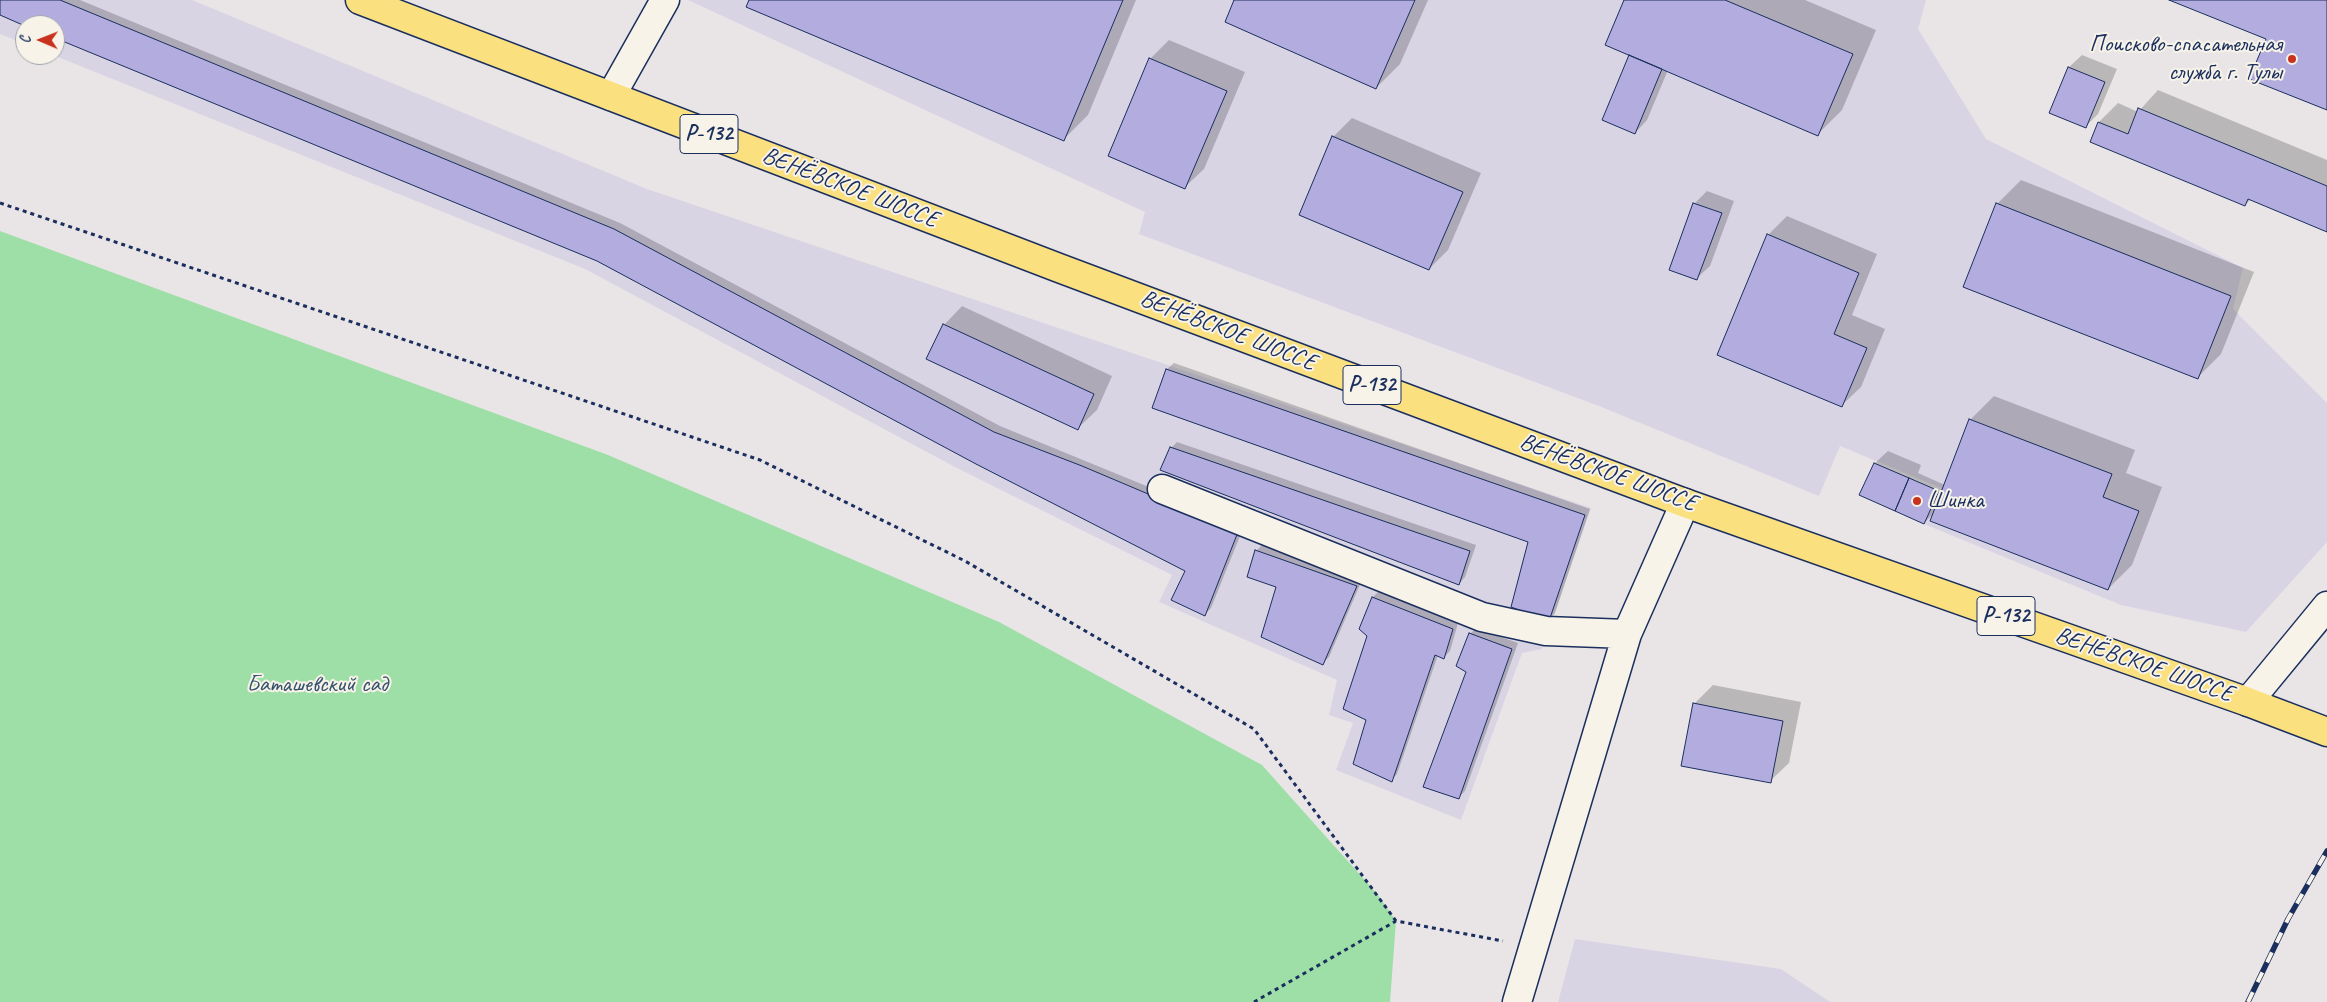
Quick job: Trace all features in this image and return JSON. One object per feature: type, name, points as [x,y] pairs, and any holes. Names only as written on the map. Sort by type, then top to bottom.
[{"type":"main road","name":"ВЕНЁВСКОЕ ШОССЕ","points":[[360,0],[1068,272],[1685,503],[2248,702],[2327,732]]},
{"type":"lane","points":[[611,96],[666,0]]},
{"type":"lane","points":[[1162,489],[1482,618],[1546,631],[1627,634]]},
{"type":"lane","points":[[1517,1002],[1627,634],[1685,503]]},
{"type":"lane","points":[[2248,702],[2327,606]]},
{"type":"path","points":[[0,204],[760,460],[965,560],[1254,729],[1396,921]]},
{"type":"path","points":[[1254,1002],[1396,921],[1533,947]]},
{"type":"shaded area","points":[[0,0],[192,0],[647,189],[1591,508],[1542,649],[1522,653],[1461,820],[1336,770],[1353,723],[1329,715],[1337,680],[1159,602],[1172,575],[955,467],[585,269],[65,60],[65,15],[15,15],[15,40],[0,34]]},
{"type":"shaded area","points":[[688,0],[1926,0],[1918,29],[1986,139],[2243,268],[2233,309],[2327,403],[2327,542],[2246,632],[2121,605],[1924,524],[1941,488],[1840,446],[1819,496],[1599,406],[1139,234],[1145,212]]},
{"type":"shaded area","points":[[1575,939],[1781,969],[1830,1002],[1558,1002]]},
{"type":"green space","name":"Баташевский сад","points":[[0,231],[608,455],[999,622],[1262,765],[1378,895],[1396,921],[1390,1002],[0,1002]]},
{"type":"building","points":[[0,0],[60,0],[614,229],[994,432],[1082,466],[1238,532],[1205,616],[1171,600],[1185,571],[976,464],[597,261],[65,42],[65,15],[15,15],[15,22],[0,15]]},
{"type":"building","points":[[749,0],[1123,0],[1064,141],[746,7]]},
{"type":"building","points":[[1234,0],[1415,0],[1376,89],[1225,22]]},
{"type":"building","points":[[1624,0],[1725,0],[1853,54],[1818,136],[1605,45]]},
{"type":"building","name":"Поисково-спасательная служба г. Тулы","points":[[2169,0],[2327,0],[2327,110],[2249,79],[2266,39]]},
{"type":"building","points":[[1629,55],[1662,69],[1635,134],[1602,120]]},
{"type":"building","points":[[1149,58],[1227,91],[1185,189],[1108,156]]},
{"type":"building","points":[[2068,67],[2105,82],[2086,128],[2049,113]]},
{"type":"building","points":[[2138,108],[2327,186],[2327,232],[2248,199],[2245,206],[2090,142],[2098,122],[2128,134]]},
{"type":"building","points":[[1332,136],[1463,192],[1429,270],[1299,215]]},
{"type":"building","points":[[1693,203],[1722,213],[1697,280],[1669,270]]},
{"type":"building","points":[[1996,203],[2231,296],[2198,379],[1963,287]]},
{"type":"building","points":[[1767,234],[1859,273],[1834,334],[1867,348],[1842,407],[1717,355]]},
{"type":"building","points":[[943,324],[1094,394],[1078,430],[926,359]]},
{"type":"building","points":[[1166,369],[1585,515],[1549,621],[1511,607],[1528,542],[1152,408]]},
{"type":"building","points":[[1969,419],[2112,474],[2103,497],[2139,511],[2108,590],[1930,521]]},
{"type":"building","points":[[1170,447],[1470,551],[1459,585],[1160,470]]},
{"type":"building","points":[[1874,463],[1909,478],[1895,511],[1859,495]]},
{"type":"building","name":"Шинка","points":[[1909,478],[1939,491],[1924,524],[1895,511]]},
{"type":"building","points":[[1255,550],[1357,586],[1323,665],[1261,637],[1276,587],[1247,577]]},
{"type":"building","points":[[1372,597],[1453,629],[1444,659],[1435,655],[1392,782],[1353,764],[1366,720],[1343,709],[1367,636],[1359,629]]},
{"type":"building","points":[[1469,633],[1512,649],[1459,799],[1423,787],[1466,672],[1456,666]]},
{"type":"building","points":[[1693,703],[1783,721],[1771,783],[1681,766]]},
{"type":"railway","points":[[2248,1002],[2288,919],[2327,851]]},
{"type":"place","name":"Поисково-спасательная служба г. Тулы","points":[[2292,59]]},
{"type":"place","name":"Шинка","points":[[1917,501]]}]
